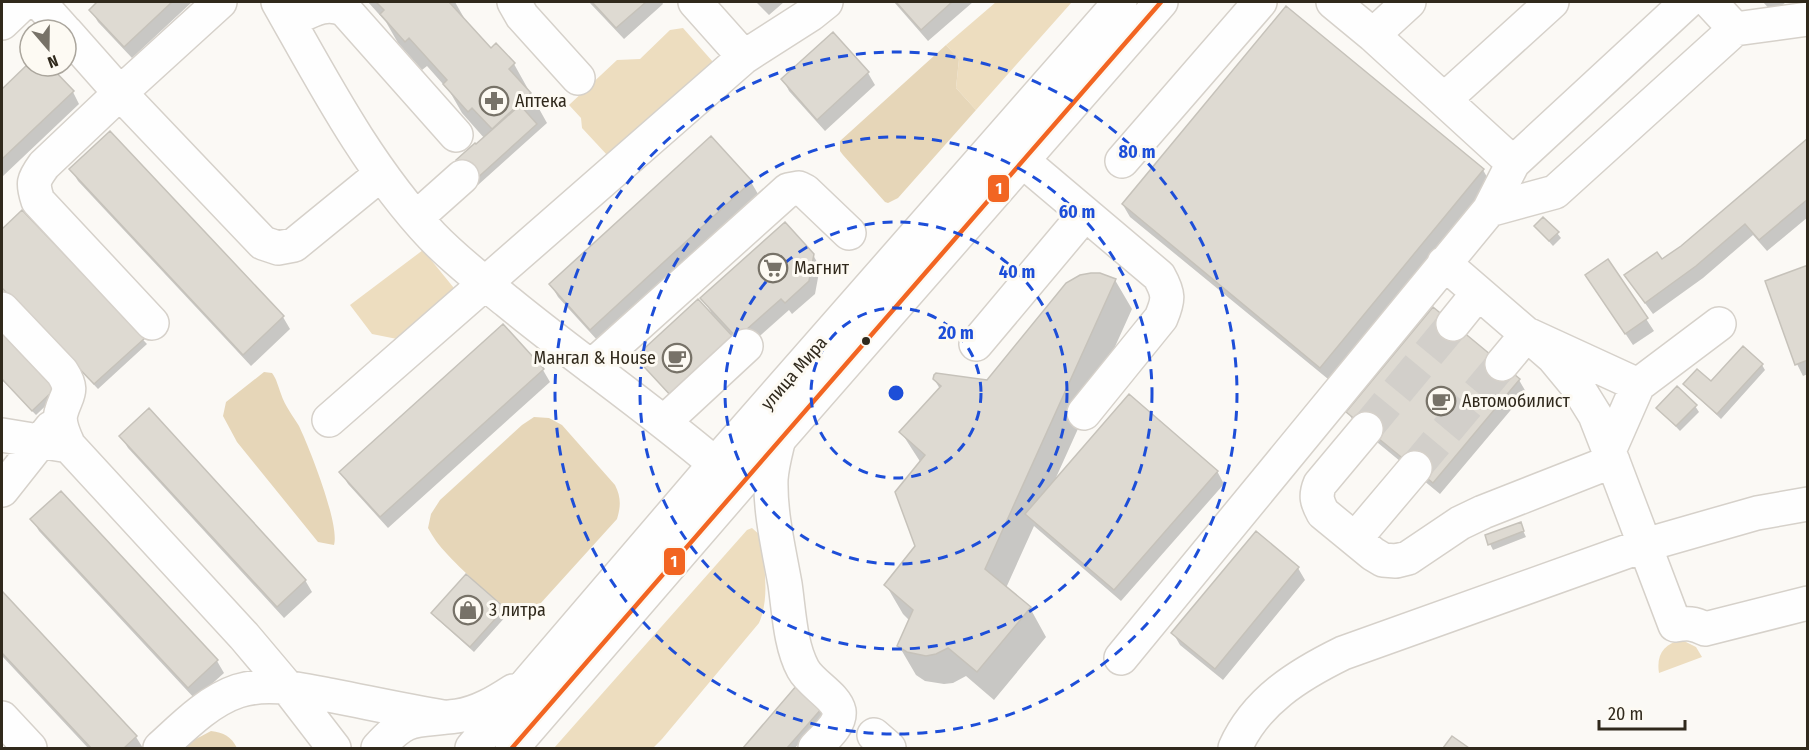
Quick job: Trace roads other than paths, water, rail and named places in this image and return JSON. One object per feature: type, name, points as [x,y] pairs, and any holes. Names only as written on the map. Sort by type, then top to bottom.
[{"type":"main road","points":[[2,22],[24,2]]},
{"type":"main road","points":[[39,2],[53,18]]},
{"type":"main road","points":[[152,323],[38,201],[33,186],[44,165],[220,2]]},
{"type":"main road","points":[[514,2],[522,16],[578,78]]},
{"type":"main road","points":[[695,2],[744,57]]},
{"type":"main road","points":[[329,420],[744,57],[826,2]]},
{"type":"main road","name":"улица Мира","points":[[472,748],[532,678],[727,474],[779,438],[1161,2]]},
{"type":"main road","points":[[1122,161],[1260,2]]},
{"type":"main road","points":[[1333,2],[1373,35],[1513,163]]},
{"type":"main road","points":[[1373,35],[1409,2]]},
{"type":"main road","points":[[1444,100],[1552,2]]},
{"type":"main road","points":[[1121,658],[1444,263],[1490,210],[1513,163],[1687,2]]},
{"type":"main road","points":[[1710,2],[1735,29]]},
{"type":"main road","name":"улица Мира","points":[[512,748],[727,474],[1116,3]]},
{"type":"main road","points":[[456,135],[345,10],[331,4],[284,11],[358,140],[381,174],[434,238],[542,330],[664,422],[727,474]]},
{"type":"main road","points":[[1490,210],[1555,192],[1735,29],[1808,19]]},
{"type":"main road","points":[[78,46],[263,243],[270,246],[278,248],[294,245],[381,174]]},
{"type":"main road","points":[[1023,160],[1159,276],[1166,290],[1168,302],[1161,318],[1084,412]]},
{"type":"main road","points":[[416,218],[462,177]]},
{"type":"main road","points":[[591,367],[788,190],[799,188],[805,191],[849,232]]},
{"type":"main road","points":[[976,344],[1085,214]]},
{"type":"main road","points":[[1444,263],[1552,357],[1576,386],[1595,415],[1675,625],[1696,624],[1705,629],[1808,603]]},
{"type":"main road","points":[[1453,324],[1478,293]]},
{"type":"main road","points":[[2,309],[62,372],[68,381],[69,392],[60,414],[62,431],[55,444],[2,490]]},
{"type":"main road","points":[[1366,429],[1320,484],[1316,494],[1317,503],[1323,513],[1383,560],[1396,561],[1408,558],[1460,523],[1611,456],[1638,385],[1719,324]]},
{"type":"main road","points":[[1502,364],[1527,334]]},
{"type":"main road","points":[[1527,334],[1638,385]]},
{"type":"main road","points":[[664,422],[746,346]]},
{"type":"main road","points":[[2,435],[55,444],[244,636],[334,748]]},
{"type":"main road","points":[[779,438],[771,478],[772,503],[795,643],[804,670],[815,685],[835,702],[838,709],[839,718],[836,724],[815,748]]},
{"type":"main road","points":[[1355,539],[1414,468]]},
{"type":"main road","points":[[1235,748],[1250,722],[1266,702],[1312,668],[1343,653],[1645,545],[1757,513],[1808,504]]},
{"type":"main road","points":[[378,748],[395,729],[404,724],[417,720],[458,716],[488,706],[532,678]]},
{"type":"main road","points":[[160,748],[202,712],[236,692],[257,686],[287,687],[443,717]]},
{"type":"main road","points":[[2,720],[30,748]]},
{"type":"tunnel","points":[[1366,429],[1453,324]]},
{"type":"tunnel","points":[[1415,468],[1502,364]]},
{"type":"place","name":"Аптека","points":[[494,101]]},
{"type":"place","name":"Магнит","points":[[773,268]]},
{"type":"place","name":"Мангал & House","points":[[677,358]]},
{"type":"place","name":"Автомобилист","points":[[1441,401]]},
{"type":"place","name":"3 литра","points":[[468,610]]}]
